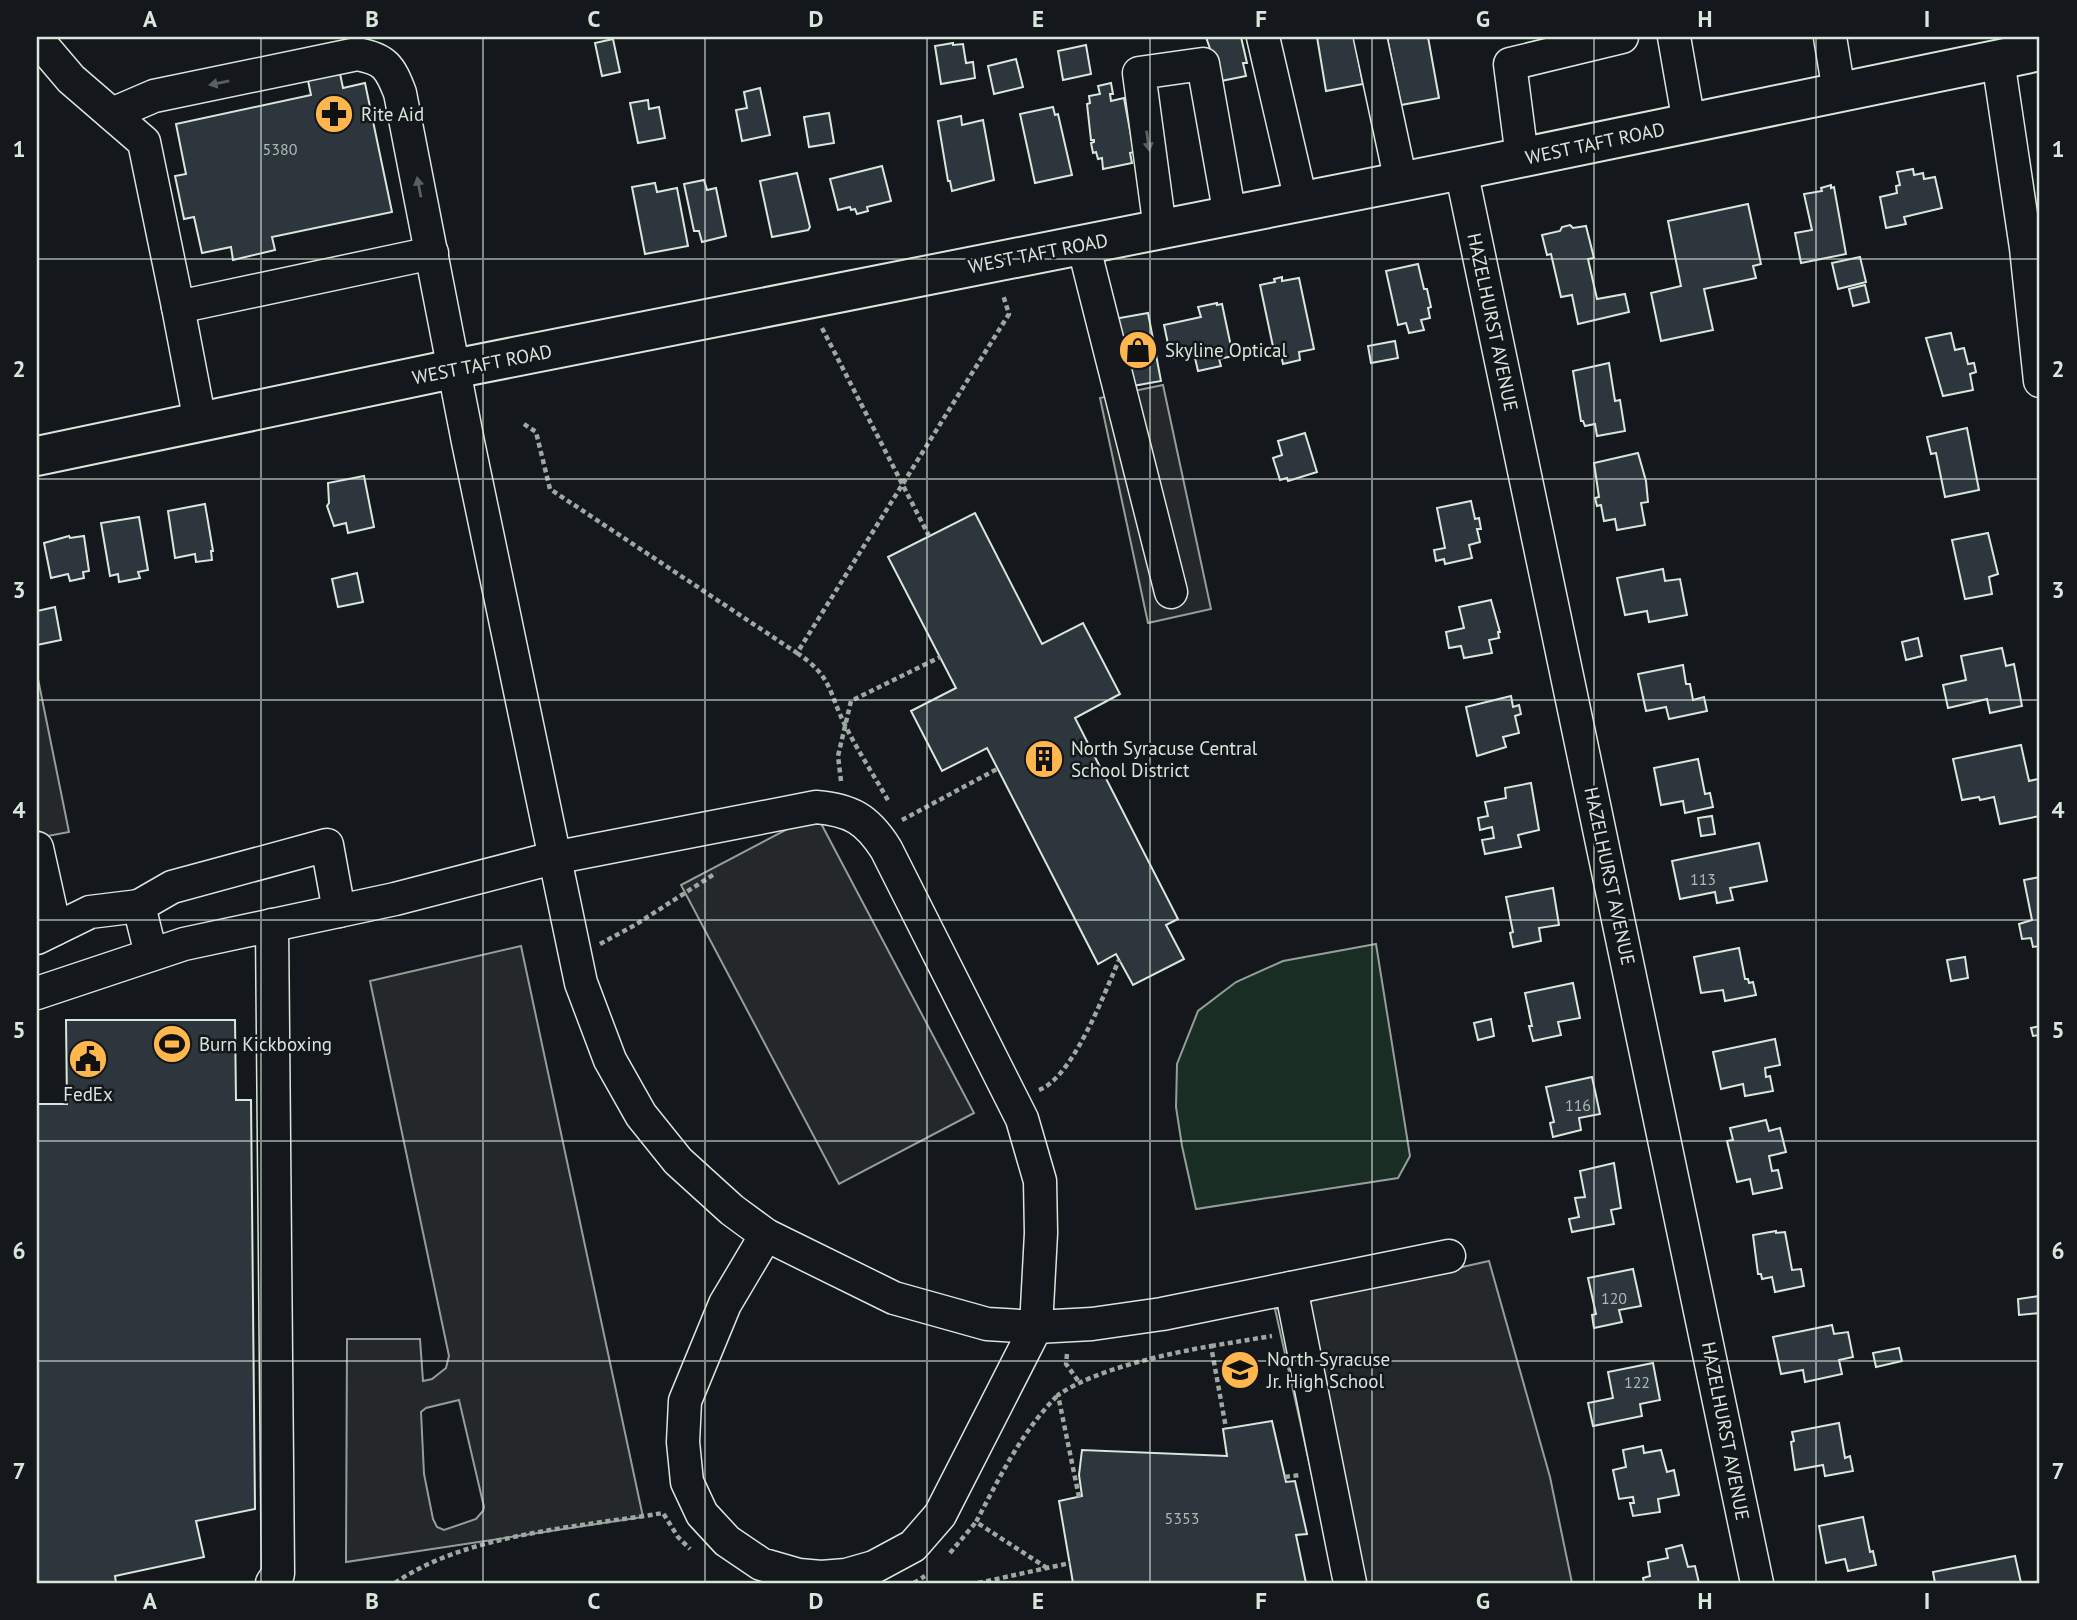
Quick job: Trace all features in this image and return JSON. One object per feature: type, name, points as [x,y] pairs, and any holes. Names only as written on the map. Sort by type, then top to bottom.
[{"type":"main road","name":"WEST TAFT ROAD","points":[[37,456],[453,369],[1461,170],[1839,92],[2017,51]]},
{"type":"street","points":[[1263,37],[1301,201]]},
{"type":"street","points":[[1370,37],[1401,182]]},
{"type":"street","points":[[1522,157],[1510,64],[1622,37]]},
{"type":"street","points":[[1674,37],[1689,123]]},
{"type":"street","points":[[1830,37],[1839,92]]},
{"type":"street","points":[[37,39],[71,79],[144,142],[200,422]]},
{"type":"street","points":[[2017,51],[2026,248],[2040,381]]},
{"type":"street","points":[[112,114],[154,96],[356,54],[370,57],[392,70],[400,93],[453,369],[581,983],[610,1060],[641,1115],[678,1161],[732,1210],[766,1235],[894,1298],[987,1324],[1036,1327],[1092,1324],[1162,1314],[1449,1256]]},
{"type":"street","points":[[1160,229],[1139,73],[1203,64],[1230,216]]},
{"type":"street","name":"HAZELHURST AVENUE","points":[[1461,170],[1757,1583]]},
{"type":"street","points":[[1083,244],[1171,592]]},
{"type":"street","points":[[178,307],[432,253]]},
{"type":"street","points":[[37,993],[184,944],[395,899],[553,858],[816,807],[835,809],[888,828],[1022,1119],[1040,1181],[1041,1233],[1036,1327],[940,1515],[913,1546],[874,1567],[846,1575],[799,1575],[761,1564],[727,1541],[702,1514],[687,1482],[683,1442],[685,1401],[725,1304],[766,1235]]},
{"type":"street","points":[[37,848],[46,933],[90,912],[139,906],[172,887],[327,845],[339,911]]},
{"type":"street","points":[[139,906],[151,954]]},
{"type":"street","points":[[272,925],[278,1574],[272,1583]]},
{"type":"street","points":[[1291,1288],[1350,1583]]},
{"type":"path","points":[[796,653],[1009,314],[994,262]]},
{"type":"path","points":[[807,299],[929,536]]},
{"type":"path","points":[[524,424],[536,432],[550,489],[813,664],[824,676],[888,828],[997,769]]},
{"type":"path","points":[[835,809],[842,790],[838,756],[851,701],[940,657]]},
{"type":"path","points":[[575,954],[608,941],[716,873]]},
{"type":"path","points":[[1013,1101],[1052,1085],[1076,1051],[1119,960]]},
{"type":"path","points":[[1046,1568],[976,1522],[997,1479],[1026,1432],[1058,1395],[1079,1382],[1098,1375],[1182,1351],[1273,1336],[1276,1348]]},
{"type":"path","points":[[1211,1346],[1226,1429]]},
{"type":"path","points":[[1058,1395],[1079,1497]]},
{"type":"path","points":[[1285,1477],[1302,1474],[1300,1462]]},
{"type":"path","points":[[395,1583],[438,1561],[499,1540],[663,1513],[678,1537],[692,1551]]},
{"type":"path","points":[[978,1583],[1069,1563]]},
{"type":"green space","points":[[1376,944],[1410,1156],[1398,1178],[1196,1209],[1176,1107],[1177,1064],[1198,1011],[1236,982],[1283,961]]},
{"type":"shaded area","points":[[1163,385],[1211,609],[1148,623],[1100,398]]},
{"type":"shaded area","points":[[37,674],[69,832],[37,838]]},
{"type":"shaded area","points":[[816,814],[974,1113],[839,1184],[681,885]]},
{"type":"shaded area","points":[[521,946],[643,1517],[346,1562],[347,1339],[420,1339],[423,1381],[432,1379],[446,1368],[449,1356],[370,981]],"holes":[[[459,1400],[484,1507],[476,1519],[444,1530],[437,1527],[424,1474],[421,1412],[426,1408]]]},
{"type":"shaded area","points":[[1489,1261],[1550,1477],[1572,1583],[1336,1583],[1275,1309]]},
{"type":"building","points":[[1206,37],[1241,37],[1247,63],[1243,63],[1246,76],[1221,81]]},
{"type":"building","points":[[1317,37],[1354,37],[1363,84],[1326,91]]},
{"type":"building","points":[[1387,37],[1428,37],[1439,98],[1401,105]]},
{"type":"building","points":[[613,39],[620,72],[602,76],[595,43]]},
{"type":"building","points":[[963,44],[966,63],[973,62],[975,78],[941,84],[935,46]]},
{"type":"building","points":[[1086,45],[1091,74],[1063,80],[1058,51]]},
{"type":"building","points":[[1016,59],[1023,87],[994,94],[988,66]]},
{"type":"building","name":"Rite Aid","points":[[338,64],[343,88],[365,83],[392,212],[272,237],[275,250],[233,260],[231,247],[202,253],[194,217],[184,219],[175,176],[186,174],[176,124],[311,95],[306,71]]},
{"type":"building","points":[[1111,83],[1111,101],[1124,98],[1134,152],[1130,153],[1132,163],[1103,169],[1102,158],[1098,159],[1096,152],[1093,153],[1091,143],[1094,140],[1091,140],[1087,104],[1090,103],[1089,96],[1100,94],[1098,86]]},
{"type":"building","points":[[760,88],[770,135],[742,141],[736,110],[747,108],[744,92]]},
{"type":"building","points":[[648,100],[649,109],[659,107],[665,138],[638,143],[630,103]]},
{"type":"building","points":[[1053,107],[1055,115],[1058,114],[1072,175],[1035,183],[1020,114]]},
{"type":"building","points":[[829,113],[834,143],[809,147],[804,117]]},
{"type":"building","points":[[961,116],[962,125],[983,120],[994,180],[952,191],[938,121]]},
{"type":"building","points":[[882,166],[891,201],[867,207],[868,211],[857,214],[855,209],[851,210],[850,207],[838,210],[830,179]]},
{"type":"building","points":[[1913,169],[1914,175],[1923,173],[1924,179],[1935,177],[1942,208],[1904,217],[1906,224],[1886,228],[1880,197],[1897,193],[1896,186],[1900,185],[1897,172]]},
{"type":"building","points":[[797,173],[810,227],[808,230],[772,237],[760,181]]},
{"type":"building","points":[[704,180],[707,190],[716,188],[726,236],[702,242],[699,231],[694,231],[684,184]]},
{"type":"building","points":[[655,183],[657,192],[677,188],[688,246],[645,254],[632,187]]},
{"type":"building","points":[[1831,185],[1831,188],[1834,187],[1846,254],[1801,263],[1795,233],[1812,230],[1804,194],[1822,191],[1821,188]]},
{"type":"building","points":[[1748,204],[1761,264],[1753,266],[1756,278],[1704,289],[1713,330],[1661,341],[1651,293],[1681,286],[1668,221]]},
{"type":"building","points":[[1570,225],[1573,228],[1586,226],[1594,258],[1588,259],[1597,299],[1625,294],[1629,312],[1578,324],[1572,295],[1561,297],[1551,254],[1547,255],[1542,235],[1560,231],[1562,227]]},
{"type":"building","points":[[1860,257],[1866,282],[1838,289],[1832,263]]},
{"type":"building","points":[[1418,264],[1431,307],[1428,308],[1430,318],[1421,320],[1424,330],[1409,333],[1406,323],[1398,325],[1386,271]]},
{"type":"building","points":[[1282,277],[1282,281],[1299,278],[1314,349],[1299,352],[1300,360],[1283,364],[1281,355],[1275,356],[1260,285],[1275,282],[1274,279]]},
{"type":"building","points":[[1865,285],[1869,302],[1853,306],[1849,289]]},
{"type":"building","points":[[1222,304],[1233,356],[1219,359],[1221,366],[1198,371],[1193,349],[1180,352],[1181,356],[1171,358],[1164,325],[1201,317],[1198,307]]},
{"type":"building","name":"Skyline Optical","points":[[1148,313],[1161,381],[1127,387],[1114,319]]},
{"type":"building","points":[[1951,333],[1955,350],[1964,348],[1968,364],[1974,363],[1976,372],[1970,374],[1973,390],[1943,396],[1926,338]]},
{"type":"building","points":[[1395,341],[1398,358],[1371,363],[1368,346]]},
{"type":"building","points":[[1609,363],[1615,401],[1620,400],[1625,431],[1597,436],[1595,424],[1585,426],[1581,421],[1573,371]]},
{"type":"building","points":[[1967,428],[1979,490],[1945,497],[1936,453],[1931,454],[1927,437]]},
{"type":"building","points":[[1305,433],[1317,472],[1288,481],[1287,478],[1280,480],[1273,458],[1282,455],[1278,441]]},
{"type":"building","points":[[1638,453],[1646,481],[1648,502],[1641,503],[1645,525],[1617,530],[1615,519],[1604,521],[1601,505],[1597,506],[1595,498],[1599,497],[1594,463]]},
{"type":"building","points":[[364,476],[374,527],[348,533],[346,523],[334,526],[327,506],[328,483]]},
{"type":"building","points":[[1471,501],[1475,519],[1479,518],[1481,529],[1477,529],[1480,542],[1469,545],[1472,558],[1445,564],[1444,559],[1436,561],[1434,550],[1445,548],[1437,508]]},
{"type":"building","points":[[205,504],[213,551],[212,560],[196,562],[195,554],[175,558],[168,511]]},
{"type":"building","name":"North Syracuse Central School District","points":[[975,513],[1042,644],[1083,623],[1120,694],[1075,718],[1178,919],[1166,925],[1184,959],[1133,985],[1116,954],[1098,964],[987,748],[942,771],[911,711],[956,688],[888,557]]},
{"type":"building","points":[[139,517],[148,570],[138,572],[140,578],[119,582],[118,574],[110,576],[101,523]]},
{"type":"building","points":[[1988,533],[1998,574],[1989,577],[1992,594],[1965,599],[1952,540]]},
{"type":"building","points":[[69,536],[84,536],[89,571],[83,572],[84,578],[70,581],[68,574],[51,578],[44,543]]},
{"type":"building","points":[[1663,569],[1665,581],[1680,579],[1687,615],[1649,622],[1647,611],[1625,615],[1617,578]]},
{"type":"building","points":[[357,573],[363,602],[338,607],[332,579]]},
{"type":"building","points":[[1491,600],[1500,632],[1499,638],[1489,640],[1492,653],[1464,658],[1461,646],[1449,648],[1446,632],[1464,628],[1459,607]]},
{"type":"building","points":[[55,607],[61,640],[37,645],[37,611]]},
{"type":"building","points":[[1918,638],[1922,656],[1906,660],[1902,642]]},
{"type":"building","points":[[2002,648],[2006,666],[2014,664],[2022,706],[1990,713],[1987,699],[1948,708],[1943,685],[1966,680],[1961,656]]},
{"type":"building","points":[[1683,665],[1686,684],[1690,684],[1693,700],[1704,697],[1707,711],[1669,719],[1666,707],[1646,711],[1638,674]]},
{"type":"building","points":[[1511,696],[1513,707],[1519,705],[1521,714],[1515,716],[1519,733],[1503,737],[1506,747],[1477,756],[1466,707]]},
{"type":"building","points":[[2021,745],[2029,781],[2038,779],[2040,816],[2000,824],[1994,797],[1962,800],[1953,759]]},
{"type":"building","points":[[1698,759],[1705,794],[1710,793],[1713,807],[1685,813],[1683,801],[1661,805],[1654,768]]},
{"type":"building","points":[[1531,783],[1539,830],[1518,835],[1521,847],[1485,854],[1482,840],[1494,838],[1492,827],[1480,830],[1478,818],[1488,816],[1485,802],[1506,798],[1505,788]]},
{"type":"building","points":[[1712,816],[1715,834],[1701,836],[1698,818]]},
{"type":"building","points":[[1759,843],[1767,881],[1730,888],[1733,900],[1717,903],[1715,892],[1680,899],[1672,861]]},
{"type":"building","points":[[2040,877],[2040,946],[2033,947],[2031,938],[2022,939],[2019,924],[2032,920],[2024,880]]},
{"type":"building","points":[[1553,888],[1559,925],[1539,928],[1541,941],[1513,947],[1506,897]]},
{"type":"building","points":[[1739,948],[1745,979],[1748,979],[1749,983],[1753,982],[1756,995],[1725,1001],[1723,990],[1701,993],[1694,957]]},
{"type":"building","points":[[1965,957],[1968,978],[1951,981],[1947,960]]},
{"type":"building","points":[[1573,983],[1580,1018],[1558,1022],[1561,1035],[1533,1041],[1525,993]]},
{"type":"building","points":[[1491,1019],[1494,1036],[1478,1040],[1474,1023]]},
{"type":"building","points":[[66,1020],[235,1020],[236,1100],[251,1100],[255,1509],[196,1521],[204,1557],[115,1576],[116,1583],[37,1583],[37,1104],[67,1104]]},
{"type":"building","points":[[2040,1026],[2040,1035],[2033,1036],[2031,1028]]},
{"type":"building","points":[[1775,1039],[1780,1065],[1765,1068],[1773,1091],[1745,1096],[1743,1084],[1721,1089],[1713,1052]]},
{"type":"building","points":[[1592,1077],[1600,1114],[1579,1118],[1581,1130],[1553,1137],[1550,1123],[1554,1122],[1546,1087]]},
{"type":"building","points":[[1766,1120],[1769,1131],[1780,1128],[1786,1152],[1769,1156],[1772,1171],[1778,1170],[1782,1188],[1753,1194],[1750,1179],[1737,1182],[1727,1141],[1733,1140],[1730,1128]]},
{"type":"building","points":[[1614,1163],[1621,1208],[1611,1210],[1614,1224],[1572,1232],[1569,1219],[1579,1217],[1575,1198],[1585,1197],[1580,1171]]},
{"type":"building","points":[[1785,1232],[1792,1270],[1801,1269],[1804,1286],[1775,1292],[1772,1277],[1762,1279],[1761,1274],[1758,1274],[1753,1235]]},
{"type":"building","points":[[1633,1269],[1641,1306],[1619,1310],[1622,1322],[1594,1328],[1592,1315],[1596,1314],[1588,1278]]},
{"type":"building","points":[[2040,1296],[2040,1313],[2019,1315],[2018,1299]]},
{"type":"building","points":[[1832,1325],[1834,1334],[1848,1332],[1853,1357],[1839,1360],[1842,1374],[1805,1382],[1803,1370],[1781,1374],[1773,1337]]},
{"type":"building","points":[[1899,1348],[1902,1361],[1876,1367],[1873,1353]]},
{"type":"building","points":[[1653,1363],[1660,1400],[1640,1404],[1642,1416],[1593,1426],[1588,1403],[1613,1398],[1608,1372]]},
{"type":"building","points":[[1272,1421],[1286,1482],[1295,1481],[1307,1534],[1296,1535],[1306,1583],[1073,1583],[1059,1501],[1082,1496],[1079,1475],[1082,1450],[1227,1456],[1223,1429]]},
{"type":"building","points":[[1839,1423],[1845,1458],[1850,1456],[1853,1471],[1825,1476],[1823,1465],[1795,1470],[1792,1432]]},
{"type":"building","points":[[1643,1446],[1644,1453],[1661,1450],[1667,1472],[1674,1470],[1679,1495],[1658,1499],[1660,1512],[1633,1516],[1630,1503],[1634,1503],[1633,1497],[1619,1499],[1613,1470],[1626,1467],[1623,1450]]},
{"type":"building","points":[[1863,1517],[1870,1552],[1873,1551],[1876,1565],[1848,1571],[1845,1559],[1826,1563],[1819,1526]]},
{"type":"building","points":[[1682,1545],[1688,1567],[1695,1566],[1699,1583],[1644,1583],[1643,1578],[1650,1576],[1648,1562],[1668,1558],[1666,1549]]},
{"type":"building","points":[[2015,1556],[2021,1583],[1935,1583],[1933,1572]]},
{"type":"place","name":"Rite Aid","points":[[334,114]]},
{"type":"place","name":"Skyline Optical","points":[[1138,350]]},
{"type":"place","name":"North Syracuse Central School District","points":[[1044,759]]},
{"type":"place","name":"Burn Kickboxing","points":[[172,1044]]},
{"type":"place","name":"FedEx","points":[[88,1059]]},
{"type":"place","name":"North Syracuse Jr. High School","points":[[1240,1370]]}]
